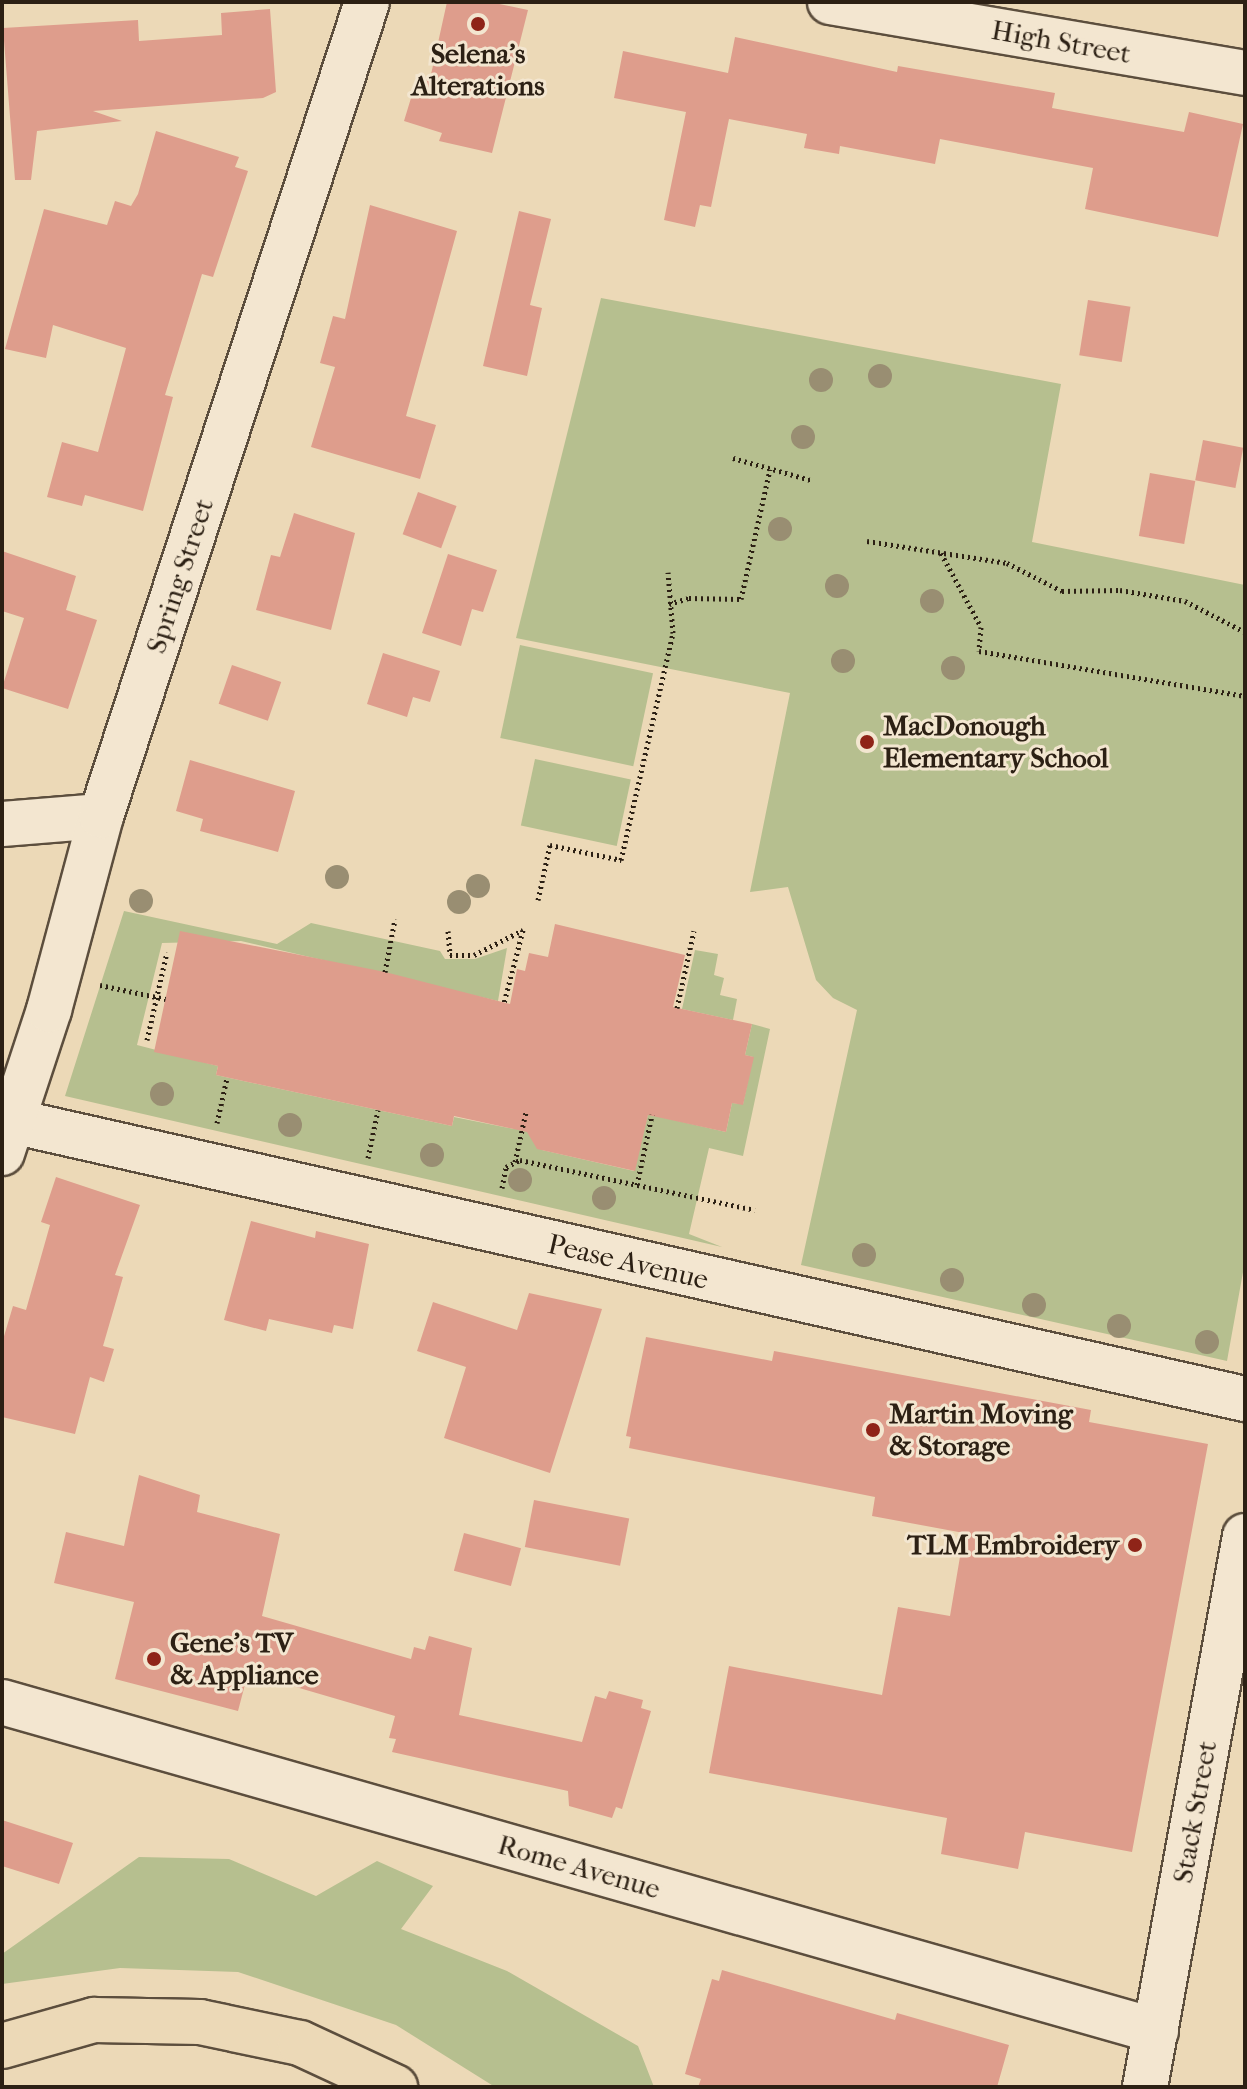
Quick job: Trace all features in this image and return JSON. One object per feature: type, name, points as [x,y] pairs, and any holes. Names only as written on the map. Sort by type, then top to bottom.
[{"type":"highway","points":[[2,2046],[94,2020],[187,2021],[300,2043],[395,2087]]},
{"type":"street","name":"Spring Street","points":[[7,1137],[49,1010],[101,816],[367,2]]},
{"type":"street","name":"High Street","points":[[830,2],[1245,73]]},
{"type":"street","points":[[2,824],[101,816]]},
{"type":"street","name":"Pease Avenue","points":[[7,1137],[1245,1399]]},
{"type":"street","name":"Stack Street","points":[[1145,2087],[1245,1536]]},
{"type":"street","name":"Rome Avenue","points":[[2,1702],[1156,2031]]},
{"type":"path","points":[[733,458],[811,480]]},
{"type":"path","points":[[669,604],[689,598],[741,599],[770,469]]},
{"type":"path","points":[[867,541],[1007,563],[1062,591],[1120,590],[1185,601],[1245,632]]},
{"type":"path","points":[[941,553],[981,627],[979,651],[1245,696]]},
{"type":"path","points":[[538,900],[550,845],[621,860],[673,633],[668,572]]},
{"type":"path","points":[[385,972],[395,919]]},
{"type":"path","points":[[448,931],[450,955],[474,955],[523,930],[504,1003]]},
{"type":"path","points":[[677,1008],[694,931]]},
{"type":"path","points":[[147,1040],[167,952]]},
{"type":"path","points":[[99,985],[166,999]]},
{"type":"path","points":[[214,1136],[227,1078]]},
{"type":"path","points":[[372,1143],[378,1110]]},
{"type":"path","points":[[515,1163],[526,1112]]},
{"type":"path","points":[[637,1185],[652,1115]]},
{"type":"path","points":[[499,1201],[506,1167],[515,1163],[755,1210]]},
{"type":"green space","name":"MacDonough Elementary School","points":[[601,298],[1061,384],[1032,542],[1245,585],[1245,1261],[1227,1361],[801,1265],[857,1010],[833,998],[816,980],[788,887],[750,892],[790,693],[516,638]]},
{"type":"green space","points":[[520,645],[653,673],[633,766],[500,738]]},
{"type":"green space","points":[[535,759],[631,779],[617,846],[521,826]]},
{"type":"green space","points":[[124,911],[277,944],[311,923],[440,951],[445,959],[475,959],[507,948],[498,1001],[241,941],[162,943],[137,1045],[218,1066],[216,1075],[452,1126],[454,1117],[514,1129],[518,1111],[542,1150],[634,1171],[648,1114],[726,1132],[732,1103],[743,1104],[753,1057],[745,1055],[752,1024],[770,1029],[743,1156],[709,1148],[689,1234],[722,1247],[65,1096]]},
{"type":"green space","points":[[695,950],[718,954],[714,975],[724,978],[720,995],[737,999],[733,1020],[682,1009]]},
{"type":"green space","points":[[139,1857],[229,1859],[316,1896],[377,1861],[433,1886],[401,1929],[507,1971],[638,2046],[654,2087],[495,2087],[396,2025],[238,1972],[120,1968],[2,1984],[2,1954]]},
{"type":"building","points":[[447,2],[490,2],[528,10],[492,153],[439,141],[442,133],[404,121],[418,75],[430,79]]},
{"type":"building","points":[[270,9],[276,92],[263,98],[93,111],[122,121],[37,131],[31,180],[15,180],[3,28],[138,20],[139,41],[222,35],[221,13]]},
{"type":"building","points":[[735,37],[897,72],[898,66],[1055,93],[1052,108],[1184,132],[1189,112],[1243,124],[1218,237],[1085,209],[1093,168],[940,139],[935,164],[840,146],[839,154],[804,148],[807,134],[729,119],[711,207],[700,205],[695,227],[664,220],[686,112],[614,98],[623,51],[728,73]]},
{"type":"building","points":[[156,131],[239,157],[235,167],[248,171],[213,277],[202,274],[165,395],[173,397],[143,511],[85,495],[82,506],[47,497],[62,442],[98,452],[126,348],[53,325],[46,358],[5,349],[44,209],[107,225],[115,201],[131,206],[138,194]]},
{"type":"building","points":[[370,205],[457,231],[406,416],[436,425],[420,479],[311,447],[335,367],[320,363],[333,316],[345,319]]},
{"type":"building","points":[[519,211],[551,219],[530,305],[542,308],[527,376],[483,366]]},
{"type":"building","points":[[1088,300],[1130,307],[1122,362],[1079,355]]},
{"type":"building","points":[[1203,440],[1243,448],[1235,488],[1195,480]]},
{"type":"building","points":[[1150,473],[1195,481],[1184,544],[1139,536]]},
{"type":"building","points":[[418,492],[457,506],[441,548],[403,534]]},
{"type":"building","points":[[294,513],[355,533],[331,630],[256,610],[271,555],[280,557]]},
{"type":"building","points":[[2,551],[76,576],[66,610],[97,620],[68,709],[2,688],[24,618],[2,611]]},
{"type":"building","points":[[448,554],[497,570],[483,612],[472,609],[461,646],[422,633]]},
{"type":"building","points":[[383,653],[440,671],[430,702],[413,697],[407,717],[367,704]]},
{"type":"building","points":[[232,665],[281,682],[268,721],[219,704]]},
{"type":"building","points":[[190,760],[295,791],[278,852],[200,831],[203,819],[176,811]]},
{"type":"building","points":[[555,924],[685,955],[673,1007],[752,1024],[745,1055],[754,1057],[743,1105],[732,1103],[726,1132],[648,1115],[635,1171],[537,1149],[527,1132],[454,1116],[452,1126],[216,1075],[218,1066],[154,1052],[180,931],[385,972],[510,1004],[517,969],[525,971],[529,953],[548,957]]},
{"type":"building","points":[[56,1177],[140,1205],[115,1275],[123,1277],[103,1346],[114,1349],[104,1382],[90,1377],[75,1434],[2,1417],[2,1343],[13,1306],[26,1310],[50,1225],[41,1222]]},
{"type":"building","points":[[251,1221],[315,1238],[316,1231],[369,1244],[353,1329],[334,1325],[332,1333],[269,1319],[266,1331],[224,1320]]},
{"type":"building","points":[[529,1293],[602,1309],[550,1473],[444,1438],[466,1367],[417,1351],[433,1302],[517,1330]]},
{"type":"building","points":[[646,1337],[772,1361],[774,1351],[1091,1410],[1089,1422],[1208,1444],[1132,1852],[1025,1832],[1018,1869],[941,1854],[947,1818],[709,1773],[729,1666],[882,1695],[898,1607],[950,1616],[964,1533],[872,1516],[875,1497],[629,1448],[631,1437],[626,1436]]},
{"type":"building","points":[[139,1475],[200,1495],[197,1512],[280,1534],[262,1616],[411,1659],[414,1647],[425,1650],[429,1636],[472,1648],[459,1715],[582,1742],[595,1696],[606,1699],[609,1691],[643,1700],[641,1708],[651,1711],[622,1809],[616,1807],[612,1818],[569,1806],[568,1791],[392,1752],[396,1739],[389,1738],[395,1716],[248,1673],[238,1711],[115,1679],[134,1602],[54,1583],[66,1532],[124,1546]]},
{"type":"building","points":[[534,1500],[629,1519],[620,1566],[525,1547]]},
{"type":"building","points":[[464,1533],[521,1548],[511,1586],[454,1571]]},
{"type":"building","points":[[2,1820],[73,1843],[59,1884],[2,1866]]},
{"type":"building","points":[[722,1970],[895,2020],[897,2013],[1009,2045],[997,2087],[698,2087],[701,2079],[685,2074],[712,1979],[719,1981]]},
{"type":"place","name":"Selena's Alterations","points":[[478,24]]},
{"type":"place","name":"MacDonough Elementary School","points":[[867,742]]},
{"type":"place","name":"Martin Moving & Storage","points":[[873,1430]]},
{"type":"place","name":"TLM Embroidery","points":[[1135,1545]]},
{"type":"place","name":"Gene's TV & Appliance","points":[[154,1659]]}]
